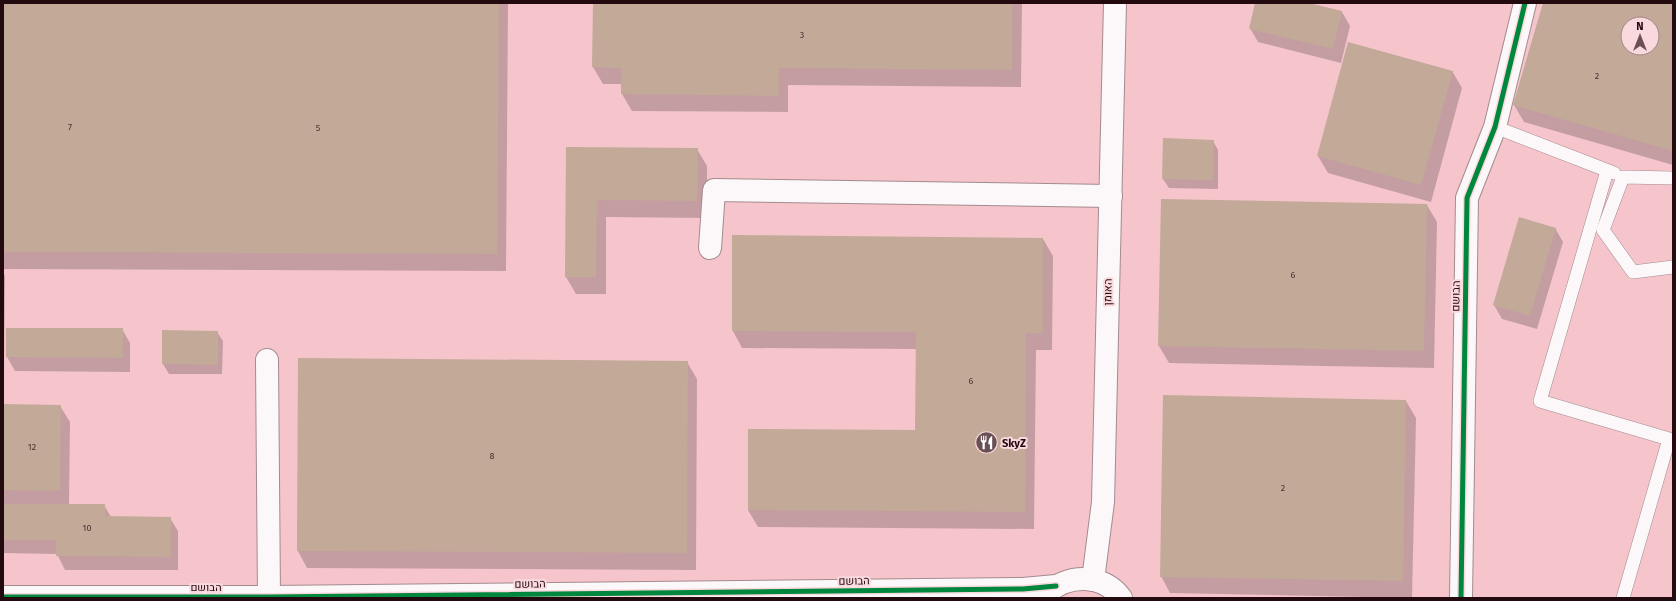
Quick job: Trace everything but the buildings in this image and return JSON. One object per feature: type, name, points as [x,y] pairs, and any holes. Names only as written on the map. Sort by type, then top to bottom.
[{"type":"street","name":"האומן","points":[[1093,580],[1103,502],[1115,3]]},
{"type":"street","name":"הבושם","points":[[1461,598],[1467,198],[1495,127],[1525,3]]},
{"type":"street","points":[[710,248],[714,190],[1110,196]]},
{"type":"street","points":[[267,360],[268,597]]},
{"type":"street","name":"הבושם","points":[[3,597],[702,595],[1023,589],[1049,592],[1063,582],[1078,579],[1093,580]]},
{"type":"street","points":[[1093,580],[1107,586],[1121,598]]},
{"type":"lane","points":[[1495,127],[1623,177],[1673,178]]},
{"type":"lane","points":[[1607,170],[1540,402],[1669,439],[1623,598]]},
{"type":"lane","points":[[1623,177],[1603,230],[1633,272],[1673,267]]},
{"type":"shaded area","points":[[3,3],[1673,3],[1673,598],[3,598]]},
{"type":"cycle path","points":[[1461,598],[1467,198],[1495,127],[1525,3]]},
{"type":"cycle path","points":[[3,597],[269,597],[1023,589],[1056,586]]},
{"type":"place","name":"SkyZ","points":[[986,443]]}]
